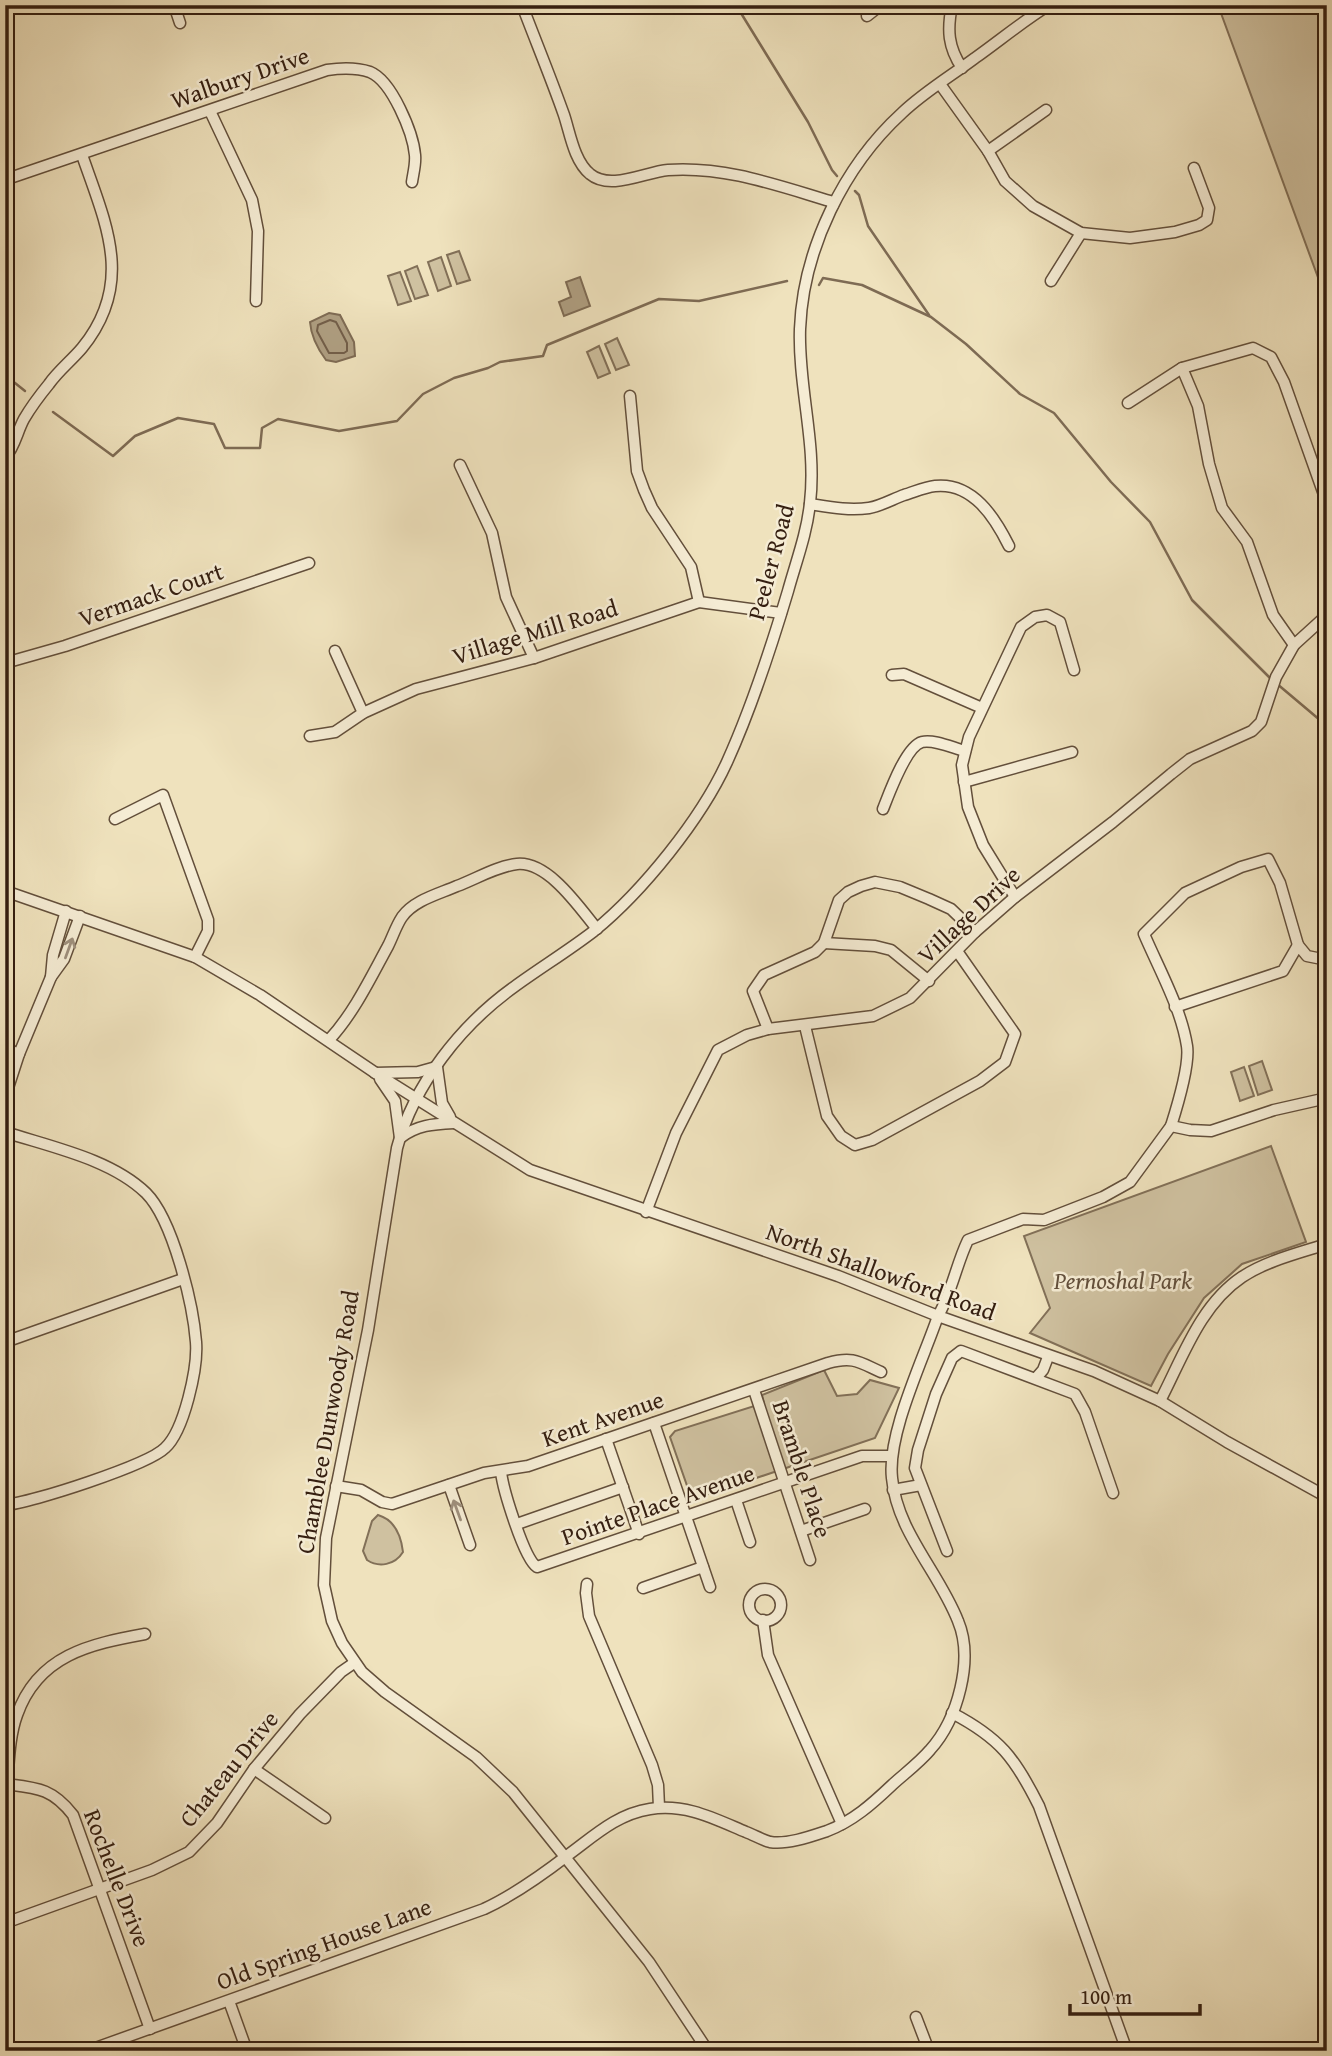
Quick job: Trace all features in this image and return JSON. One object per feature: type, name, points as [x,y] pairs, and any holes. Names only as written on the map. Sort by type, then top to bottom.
[{"type":"street","points":[[174,5],[180,23]]},
{"type":"street","points":[[522,5],[576,151],[590,174],[603,180],[624,180],[663,171],[691,169],[720,172],[764,180],[830,201],[833,205]]},
{"type":"street","points":[[867,16],[881,5]]},
{"type":"street","points":[[951,5],[949,35],[952,53],[962,68]]},
{"type":"street","name":"Peeler Road","points":[[416,1098],[470,1025],[491,1004],[597,929],[644,881],[688,827],[716,784],[747,713],[781,613],[810,504],[811,451],[800,326],[810,272],[833,205],[857,166],[903,112],[1049,5]]},
{"type":"street","name":"Walbury Drive","points":[[7,179],[327,70],[346,67],[371,73],[388,86],[402,112],[415,155],[412,183]]},
{"type":"street","points":[[940,84],[988,151],[1005,181],[1033,206],[1081,233],[1130,238],[1175,232],[1199,225],[1207,220],[1209,208],[1194,168]]},
{"type":"street","points":[[988,151],[1046,110]]},
{"type":"street","points":[[210,111],[252,200],[258,231],[256,301]]},
{"type":"street","points":[[5,458],[15,443],[23,421],[50,382],[83,347],[105,309],[113,271],[109,236],[82,155]]},
{"type":"street","points":[[1051,281],[1081,233]]},
{"type":"street","points":[[1128,403],[1182,368],[1253,348],[1271,357],[1293,404],[1327,503]]},
{"type":"street","points":[[1182,368],[1198,406],[1209,464],[1222,508],[1247,542],[1273,615],[1294,645]]},
{"type":"street","points":[[630,396],[637,471],[643,490],[691,567],[699,602]]},
{"type":"street","points":[[460,465],[492,533],[506,597],[534,658]]},
{"type":"street","points":[[810,504],[838,509],[871,508],[936,486],[953,488],[971,496],[988,509],[1009,546]]},
{"type":"street","name":"Vermack Court","points":[[5,663],[65,646],[309,563]]},
{"type":"street","name":"Village Mill Road","points":[[310,736],[335,732],[363,713],[416,689],[534,658],[699,602],[781,613]]},
{"type":"street","points":[[1015,897],[983,845],[968,807],[962,765],[965,751],[982,708],[1021,627],[1035,617],[1046,615],[1060,622],[1074,670]]},
{"type":"street","name":"Village Drive","points":[[646,1212],[676,1133],[718,1050],[747,1035],[768,1030],[873,1016],[910,998],[975,932],[1015,897],[1190,760],[1252,731],[1261,722],[1273,685],[1294,645],[1327,615]]},
{"type":"street","points":[[335,651],[363,713]]},
{"type":"street","points":[[892,675],[904,674],[982,708]]},
{"type":"street","points":[[883,808],[914,745],[923,741],[965,751]]},
{"type":"street","points":[[964,782],[1073,752]]},
{"type":"street","points":[[115,819],[163,795],[208,920],[208,931],[195,957]]},
{"type":"street","points":[[587,1584],[589,1616],[652,1765],[658,1785],[659,1807],[684,1808],[697,1812],[771,1842],[813,1835],[842,1824],[876,1800],[932,1748],[952,1713],[965,1665],[959,1622],[902,1516],[894,1490],[892,1456],[896,1436],[938,1316],[945,1304],[960,1256],[968,1240],[1023,1219],[1044,1220],[1103,1197],[1130,1182],[1171,1126],[1181,1092],[1188,1048],[1175,1007],[1144,934],[1185,893],[1241,867],[1268,859],[1280,883],[1298,945],[1307,956],[1327,960]]},
{"type":"street","points":[[329,1040],[347,1017],[390,943],[401,918],[421,901],[502,868],[517,864],[530,865],[552,878],[597,929]]},
{"type":"street","points":[[768,1030],[753,991],[764,975],[815,952],[824,943],[839,900],[848,892],[874,882],[900,887],[951,909],[975,932]]},
{"type":"street","points":[[5,891],[195,957],[260,995],[416,1098]]},
{"type":"street","points":[[51,977],[52,955],[66,911]]},
{"type":"street","points":[[5,1097],[19,1054],[51,977],[65,960],[80,916]]},
{"type":"street","points":[[824,943],[875,946],[891,950],[929,981]]},
{"type":"street","points":[[1175,1007],[1283,971],[1298,945]]},
{"type":"street","points":[[805,1026],[827,1116],[841,1136],[855,1145],[872,1140],[980,1081],[1005,1062],[1015,1034],[957,951]]},
{"type":"street","points":[[5,1048],[19,1054]]},
{"type":"street","points":[[375,1072],[418,1072],[437,1067],[442,1103],[455,1123]]},
{"type":"street","points":[[375,1072],[395,1101],[400,1138],[422,1125],[436,1122],[455,1123]]},
{"type":"street","name":"North Shallowford Road","points":[[416,1098],[530,1170],[838,1276],[1048,1357],[1094,1371],[1160,1401],[1227,1443],[1327,1497]]},
{"type":"street","name":"Chamblee Dunwoody Road","points":[[416,1098],[400,1138],[368,1330],[326,1538],[324,1585],[327,1604],[335,1628],[354,1663],[385,1692],[469,1752],[499,1777],[649,1962],[708,2051]]},
{"type":"street","points":[[1171,1126],[1211,1131],[1274,1110],[1327,1098]]},
{"type":"street","points":[[5,1132],[116,1170],[147,1194],[176,1249],[183,1270],[196,1345],[184,1410],[174,1436],[165,1449],[142,1462],[103,1476],[5,1505]]},
{"type":"street","points":[[1160,1401],[1194,1335],[1216,1300],[1242,1277],[1269,1264],[1327,1244]]},
{"type":"street","points":[[5,1342],[183,1279]]},
{"type":"street","points":[[947,1551],[915,1468],[936,1394],[951,1358],[961,1351],[1075,1394],[1085,1412],[1114,1493]]},
{"type":"street","points":[[1036,1378],[1043,1370],[1048,1357]]},
{"type":"street","name":"Kent Avenue","points":[[336,1486],[361,1490],[382,1502],[392,1504],[484,1473],[528,1466],[828,1363],[855,1359],[881,1372]]},
{"type":"street","name":"Bramble Place","points":[[754,1390],[810,1560]]},
{"type":"street","points":[[654,1423],[710,1587]]},
{"type":"street","points":[[606,1439],[639,1534]]},
{"type":"street","name":"Pointe Place Avenue","points":[[501,1472],[503,1486],[528,1557],[537,1567],[862,1456],[892,1456]]},
{"type":"street","points":[[449,1485],[468,1540]]},
{"type":"street","points":[[894,1490],[921,1485]]},
{"type":"street","points":[[517,1524],[622,1487]]},
{"type":"street","points":[[736,1500],[750,1542]]},
{"type":"street","points":[[801,1531],[865,1509]]},
{"type":"street","points":[[643,1588],[704,1567]]},
{"type":"street","points":[[763,1620],[768,1655],[842,1824]]},
{"type":"street","points":[[6,1784],[17,1714],[30,1690],[45,1671],[66,1655],[96,1643],[145,1634]]},
{"type":"street","name":"Chateau Drive","points":[[5,1923],[152,1870],[189,1852],[217,1823],[254,1769],[300,1714],[341,1672],[354,1663]]},
{"type":"street","points":[[952,1713],[981,1728],[1011,1756],[1022,1773],[1038,1806],[1127,2051]]},
{"type":"street","points":[[254,1769],[325,1818]]},
{"type":"street","name":"Rochelle Drive","points":[[6,1784],[40,1789],[61,1800],[73,1815],[150,2029]]},
{"type":"street","name":"Old Spring House Lane","points":[[87,2051],[484,1909],[520,1889],[622,1816],[659,1807]]},
{"type":"street","points":[[229,2001],[247,2051]]},
{"type":"street","points":[[916,2017],[929,2051]]},
{"type":"green space","points":[[1218,5],[1327,5],[1327,302]]},
{"type":"green space","points":[[459,251],[470,280],[457,284],[447,255]]},
{"type":"green space","points":[[441,257],[451,286],[438,291],[428,262]]},
{"type":"green space","points":[[417,266],[428,295],[415,299],[405,271]]},
{"type":"green space","points":[[400,272],[411,301],[398,305],[388,276]]},
{"type":"green space","points":[[617,338],[629,365],[616,370],[605,344]]},
{"type":"green space","points":[[599,346],[610,373],[598,378],[587,352]]},
{"type":"green space","points":[[1262,1061],[1272,1090],[1258,1095],[1249,1066]]},
{"type":"green space","points":[[1244,1067],[1254,1096],[1240,1101],[1231,1072]]},
{"type":"green space","name":"Pernoshal Park","points":[[1271,1146],[1306,1242],[1242,1264],[1204,1298],[1151,1386],[1030,1333],[1050,1308],[1024,1236]]},
{"type":"green space","points":[[824,1370],[837,1396],[857,1394],[870,1380],[899,1388],[875,1438],[694,1499],[691,1497],[670,1437],[675,1431],[764,1403],[762,1395]]},
{"type":"green space","points":[[378,1515],[393,1524],[399,1534],[403,1552],[396,1560],[386,1564],[367,1560],[363,1551],[372,1521]]},
{"type":"water","points":[[580,277],[590,306],[564,316],[559,302],[571,297],[566,282]]},
{"type":"water","points":[[329,313],[340,315],[354,342],[355,356],[336,362],[326,360],[320,351],[310,322]]},
{"type":"waterway","points":[[736,5],[808,122],[837,176]]},
{"type":"waterway","points":[[855,191],[859,195],[868,226],[929,315]]},
{"type":"waterway","points":[[819,285],[823,278],[862,285],[931,317],[966,344],[1020,394],[1054,413],[1111,482],[1150,522],[1192,600],[1271,679]]},
{"type":"waterway","points":[[53,412],[113,456],[135,436],[178,418],[214,424],[225,448],[260,448],[262,428],[278,419],[339,431],[397,421],[423,394],[454,378],[500,362],[543,356],[547,345],[659,299],[699,301],[787,281]]},
{"type":"waterway","points":[[5,375],[25,391]]},
{"type":"waterway","points":[[1276,683],[1327,726]]}]
